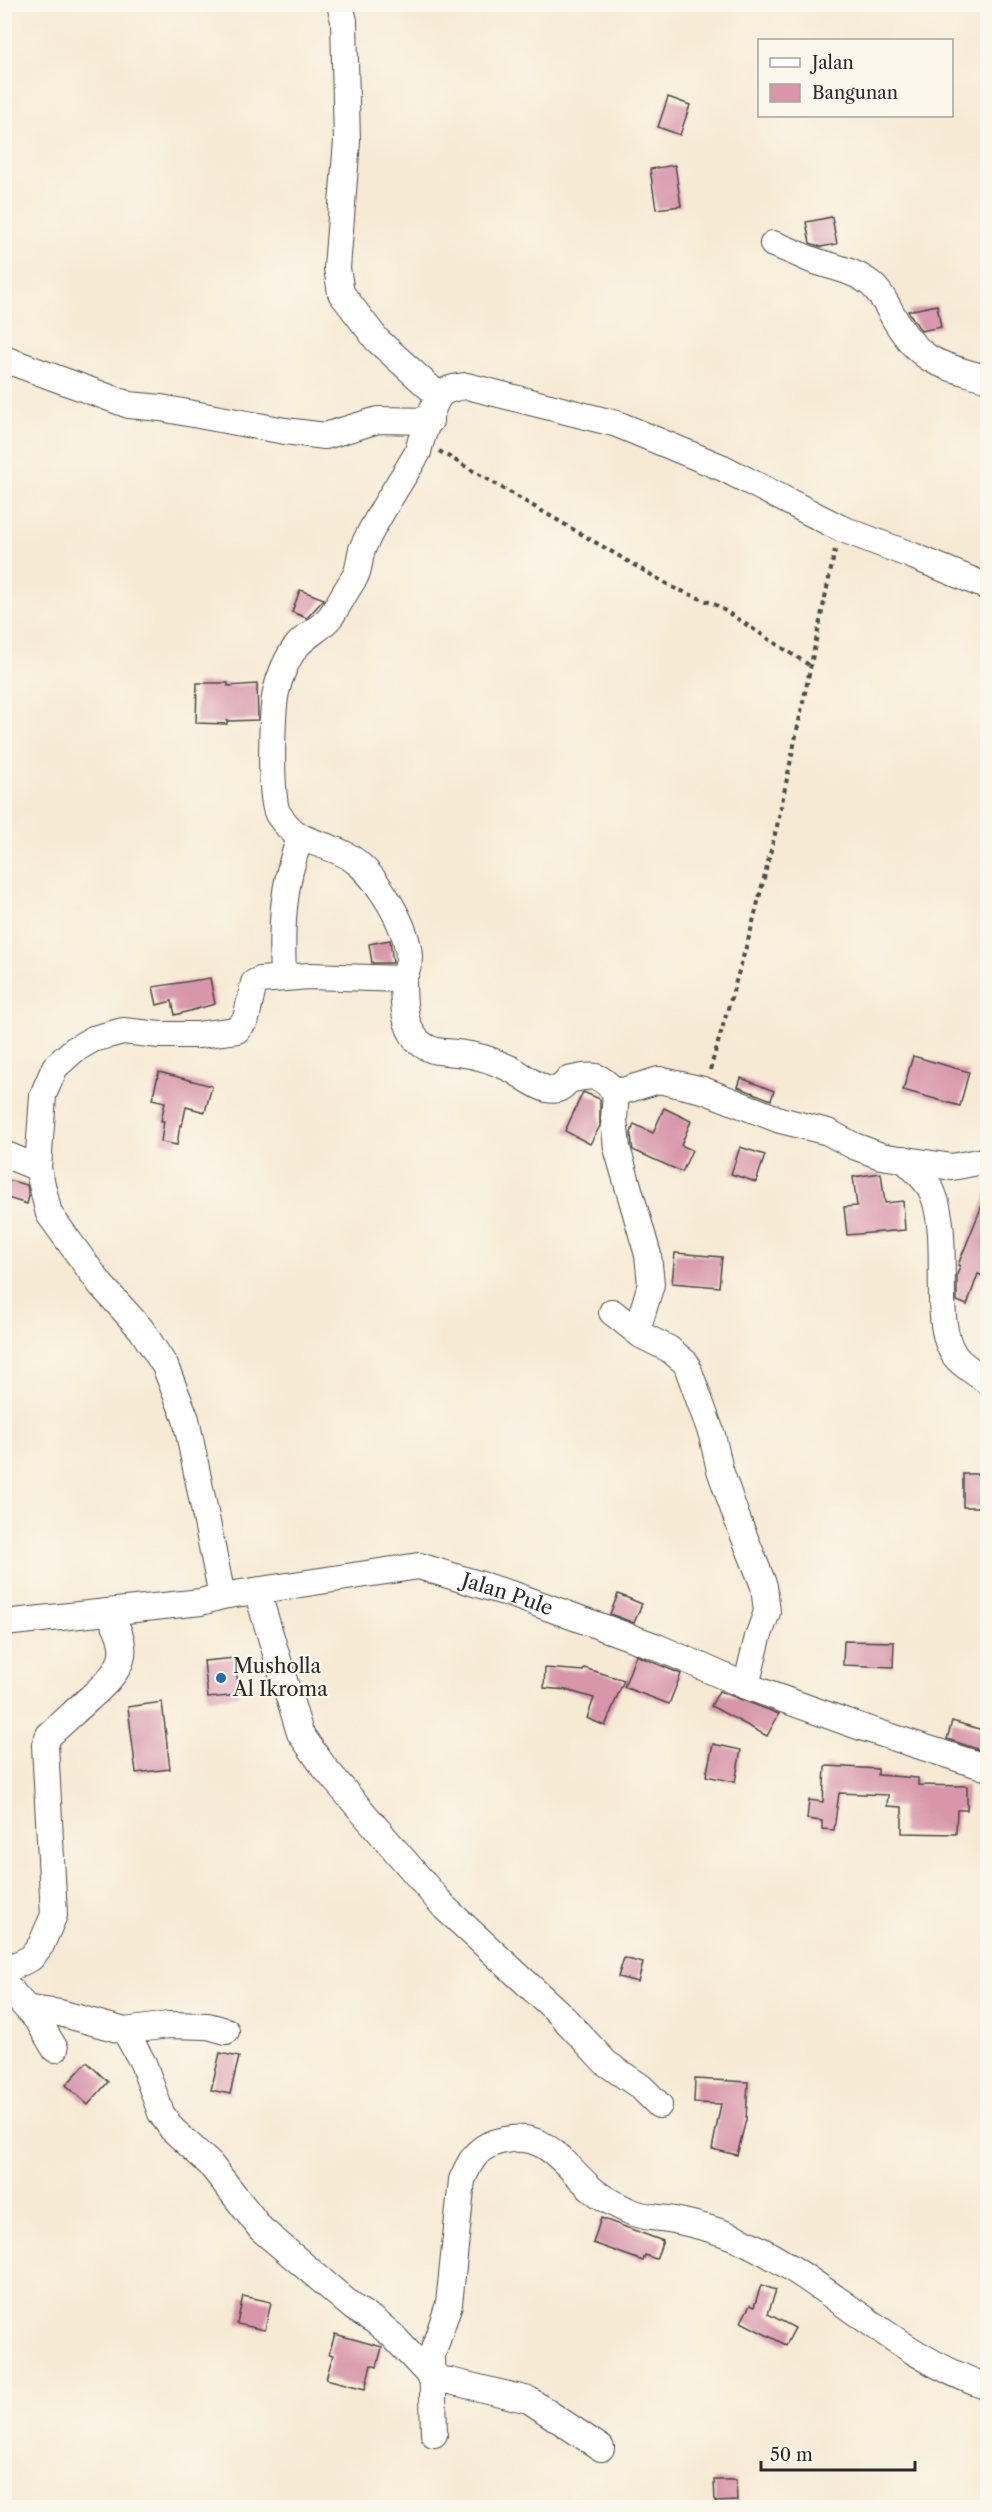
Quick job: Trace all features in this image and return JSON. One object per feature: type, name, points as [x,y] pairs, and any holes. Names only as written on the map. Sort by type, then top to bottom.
[{"type":"street","points":[[340,4],[344,21],[347,141],[337,268],[341,293],[377,340],[439,396]]},
{"type":"street","points":[[773,244],[807,258],[852,272],[872,284],[883,297],[908,341],[921,355],[940,364],[987,379]]},
{"type":"street","points":[[4,359],[129,405],[160,408],[285,431],[325,436],[378,420],[426,429]]},
{"type":"street","points":[[637,1331],[651,1284],[648,1255],[637,1210],[617,1148],[614,1119],[616,1094],[599,1077],[587,1075],[568,1080],[562,1089],[555,1091],[546,1089],[511,1069],[479,1057],[423,1046],[412,1035],[405,1019],[403,979],[408,967],[409,956],[402,926],[381,891],[348,856],[300,838],[276,811],[273,767],[276,690],[297,646],[316,632],[331,616],[357,574],[362,548],[418,452],[439,396],[456,387],[467,386],[617,424],[723,468],[840,528],[987,587]]},
{"type":"street","points":[[283,978],[282,935],[285,887],[300,838]]},
{"type":"street","points":[[222,1596],[186,1419],[165,1366],[141,1329],[101,1285],[49,1214],[38,1168],[43,1095],[55,1067],[74,1050],[93,1039],[123,1031],[160,1035],[198,1035],[237,1030],[246,1019],[254,982],[283,978],[353,976],[403,979]]},
{"type":"street","points":[[616,1094],[659,1080],[704,1090],[780,1120],[828,1132],[854,1146],[881,1156],[952,1167],[987,1160]]},
{"type":"street","points":[[4,1154],[38,1168]]},
{"type":"street","points":[[904,1159],[933,1192],[942,1225],[943,1307],[947,1335],[955,1356],[987,1382]]},
{"type":"street","points":[[612,1312],[637,1331],[669,1349],[686,1363],[736,1516],[764,1586],[767,1612],[758,1637],[746,1686]]},
{"type":"street","name":"Jalan Pule","points":[[4,1623],[201,1602],[257,1590],[419,1566],[514,1595],[614,1631],[746,1686],[987,1768]]},
{"type":"street","points":[[257,1590],[300,1732],[324,1767],[445,1908],[560,2014],[606,2063],[641,2087],[659,2105]]},
{"type":"street","points":[[4,1971],[31,1958],[41,1945],[54,1915],[45,1745],[49,1736],[119,1669],[122,1652],[119,1629],[108,1612]]},
{"type":"street","points":[[4,1983],[29,2009],[55,2049]]},
{"type":"street","points":[[29,2009],[60,2013],[125,2031],[168,2025],[208,2026],[226,2031]]},
{"type":"street","points":[[125,2031],[143,2063],[161,2113],[172,2129],[210,2164],[261,2229],[354,2308],[393,2336],[433,2379],[529,2400],[601,2448]]},
{"type":"street","points":[[434,2434],[432,2355],[449,2304],[454,2273],[454,2237],[462,2180],[469,2164],[481,2147],[520,2137],[540,2143],[556,2153],[595,2192],[632,2212],[713,2229],[744,2242],[793,2271],[933,2364],[959,2378],[987,2387]]},
{"type":"path","points":[[426,429],[433,447],[672,587],[716,605],[809,665]]},
{"type":"path","points":[[704,1090],[751,930],[785,793],[809,665],[840,528]]},
{"type":"building","points":[[668,97],[690,105],[680,135],[658,127]]},
{"type":"building","points":[[675,165],[681,206],[656,209],[650,169]]},
{"type":"building","points":[[832,217],[837,244],[821,247],[810,243],[806,222]]},
{"type":"building","points":[[937,305],[941,327],[921,331],[908,311]]},
{"type":"building","points":[[300,590],[324,599],[307,618],[292,612]]},
{"type":"building","points":[[197,683],[228,683],[228,686],[257,684],[258,720],[227,721],[227,724],[196,723]]},
{"type":"building","points":[[390,940],[393,963],[372,963],[369,944]]},
{"type":"building","points":[[210,978],[215,1004],[175,1015],[172,1001],[157,1005],[153,987]]},
{"type":"building","points":[[913,1056],[969,1072],[960,1106],[903,1090]]},
{"type":"building","points":[[159,1072],[212,1086],[205,1112],[186,1107],[177,1145],[161,1142],[164,1121],[161,1121],[165,1102],[152,1099]]},
{"type":"building","points":[[741,1078],[774,1091],[771,1100],[738,1087]]},
{"type":"building","points":[[583,1092],[600,1099],[600,1126],[590,1144],[565,1131]]},
{"type":"building","points":[[664,1108],[691,1121],[681,1145],[692,1150],[682,1172],[633,1150],[631,1133],[634,1124],[653,1133]]},
{"type":"building","points":[[740,1147],[765,1155],[756,1182],[731,1174]]},
{"type":"building","points":[[881,1173],[885,1203],[903,1201],[905,1230],[847,1235],[844,1207],[857,1206],[853,1177]]},
{"type":"building","points":[[4,1179],[27,1185],[29,1196],[27,1204],[4,1197]]},
{"type":"building","points":[[987,1193],[987,1267],[984,1276],[978,1274],[967,1305],[957,1301],[957,1275],[960,1266],[958,1265]]},
{"type":"building","points":[[675,1253],[722,1257],[719,1287],[672,1283]]},
{"type":"building","points":[[963,1474],[987,1474],[987,1507],[963,1507]]},
{"type":"building","points":[[618,1594],[642,1604],[634,1623],[610,1614]]},
{"type":"building","points":[[844,1641],[894,1642],[893,1667],[843,1665]]},
{"type":"building","points":[[636,1655],[681,1674],[669,1704],[624,1687]]},
{"type":"building","name":"Musholla Al Ikroma","points":[[235,1658],[239,1695],[208,1698],[204,1661]]},
{"type":"building","points":[[545,1668],[583,1671],[584,1668],[624,1680],[605,1726],[587,1718],[594,1698],[566,1690],[544,1688]]},
{"type":"building","points":[[719,1691],[779,1714],[767,1736],[711,1706]]},
{"type":"building","points":[[162,1702],[170,1769],[136,1773],[128,1707]]},
{"type":"building","points":[[952,1721],[986,1731],[980,1750],[947,1739]]},
{"type":"building","points":[[713,1744],[741,1750],[735,1782],[706,1776]]},
{"type":"building","points":[[825,1767],[878,1769],[878,1775],[918,1778],[918,1785],[967,1786],[967,1810],[957,1810],[956,1834],[902,1833],[902,1807],[887,1806],[888,1795],[839,1793],[834,1830],[822,1829],[822,1821],[807,1819],[809,1800],[823,1802]]},
{"type":"building","points":[[624,1958],[643,1963],[638,1982],[618,1977]]},
{"type":"building","points":[[220,2053],[239,2057],[230,2094],[211,2090]]},
{"type":"building","points":[[87,2062],[108,2082],[88,2105],[66,2085]]},
{"type":"building","points":[[695,2079],[748,2082],[746,2120],[737,2155],[712,2149],[721,2104],[694,2103]]},
{"type":"building","points":[[601,2218],[663,2241],[656,2259],[645,2255],[643,2261],[593,2243]]},
{"type":"building","points":[[761,2285],[776,2290],[768,2314],[795,2328],[786,2345],[741,2322],[750,2305],[754,2307]]},
{"type":"building","points":[[243,2296],[271,2302],[265,2330],[237,2324]]},
{"type":"building","points":[[335,2334],[382,2347],[377,2367],[371,2365],[365,2389],[326,2379],[333,2355],[329,2354]]},
{"type":"building","points":[[714,2480],[736,2480],[737,2501],[715,2502]]},
{"type":"place","name":"Musholla Al Ikroma","points":[[221,1678]]}]
